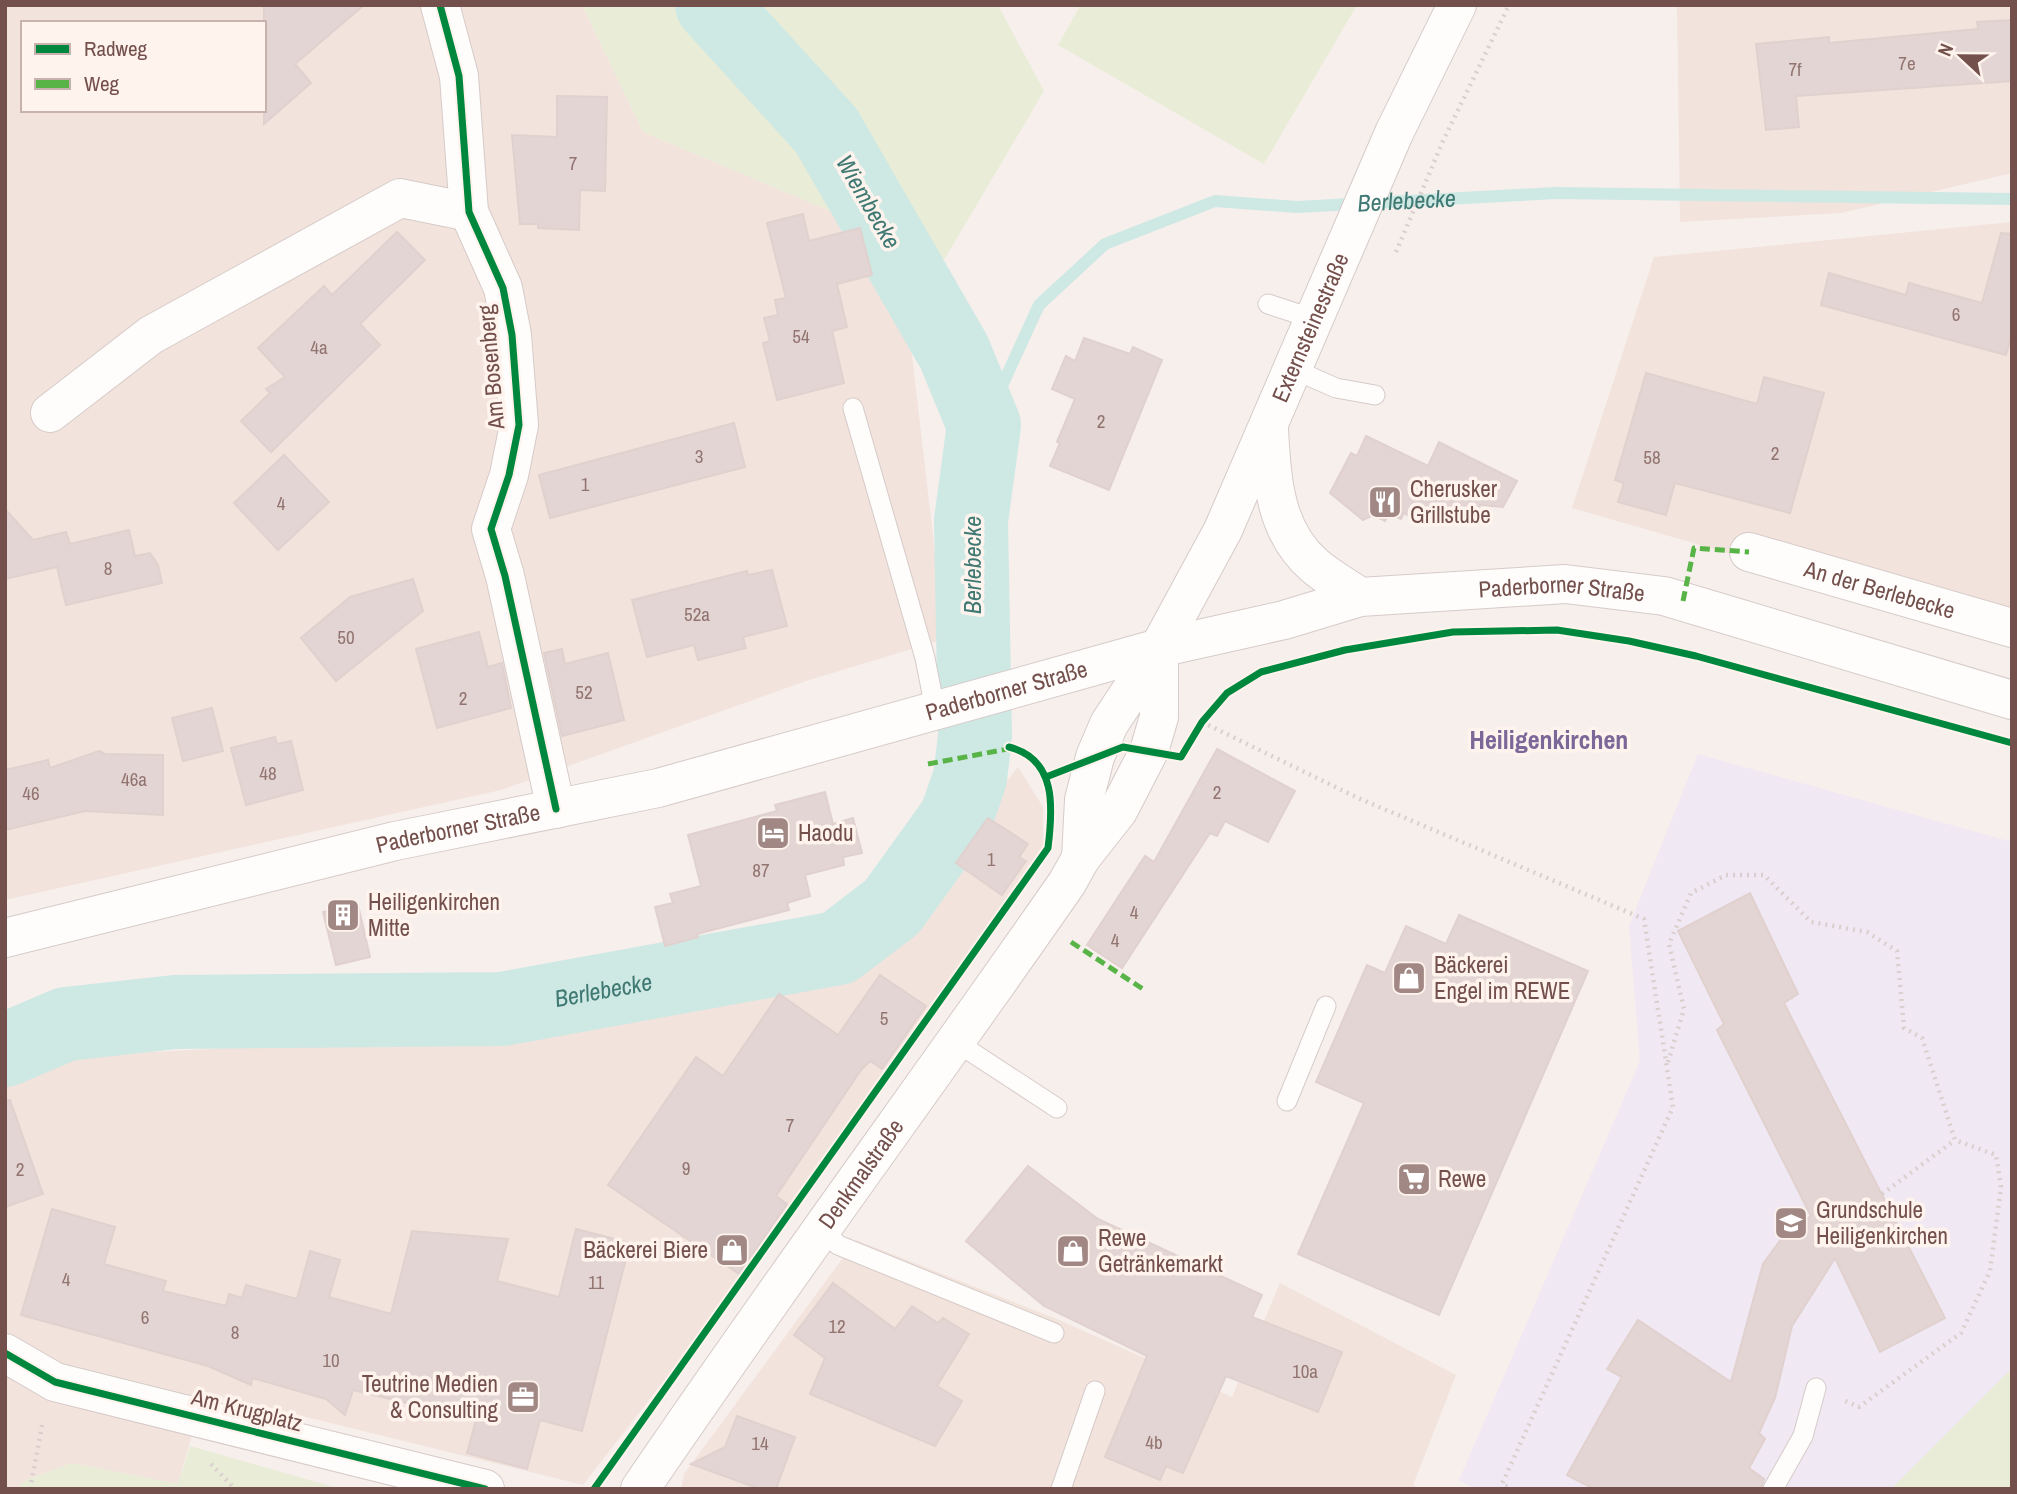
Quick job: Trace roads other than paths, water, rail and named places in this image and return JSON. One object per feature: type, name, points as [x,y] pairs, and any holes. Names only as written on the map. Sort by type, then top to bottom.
[{"type":"main road","name":"Am Bosenberg","points":[[440,5],[459,76],[469,212],[503,288],[512,335],[519,425],[509,475],[491,529],[505,576],[556,809]]},
{"type":"main road","name":"Externsteinestraße","points":[[1159,648],[1223,530],[1394,133],[1457,5]]},
{"type":"main road","points":[[50,413],[150,335],[400,198],[469,212]]},
{"type":"main road","points":[[1269,424],[1275,502],[1290,536],[1314,565],[1360,597]]},
{"type":"main road","name":"An der Berlebecke","points":[[1749,552],[2012,628]]},
{"type":"main road","name":"Paderborner Straße","points":[[5,938],[395,841],[658,788],[1159,648],[1284,620],[1360,597],[1565,584],[1664,596],[2012,700]]},
{"type":"main road","name":"Denkmalstraße","points":[[640,1489],[747,1331],[956,1042],[1067,883],[1081,858],[1118,811],[1149,751],[1159,717],[1159,648]]},
{"type":"main road","name":"Am Krugplatz","points":[[5,1353],[55,1382],[485,1489]]},
{"type":"lane","points":[[1268,304],[1314,319]]},
{"type":"lane","points":[[1293,369],[1336,388],[1375,394]]},
{"type":"lane","points":[[853,408],[925,657],[935,709]]},
{"type":"lane","points":[[1287,1101],[1326,1006]]},
{"type":"lane","points":[[956,1042],[1057,1108]]},
{"type":"lane","points":[[821,1229],[838,1245],[1054,1332]]},
{"type":"lane","points":[[1773,1489],[1803,1436],[1816,1388]]},
{"type":"lane","points":[[1061,1489],[1095,1391]]},
{"type":"waterway","name":"Berlebecke","points":[[5,1050],[66,1024],[175,1012],[502,1009],[838,948],[892,907],[956,818],[970,778],[975,737],[971,521],[984,425],[954,352],[826,130],[712,5]]},
{"type":"waterway","name":"Berlebecke","points":[[984,425],[1039,305],[1105,244],[1215,201],[1297,207],[1556,193],[2012,199]]},
{"type":"place","name":"Cherusker Grillstube","points":[[1385,502]]},
{"type":"place","name":"Haodu","points":[[773,833]]},
{"type":"place","name":"Heiligenkirchen Mitte","points":[[343,915]]},
{"type":"place","name":"Bäckerei Engel im REWE","points":[[1409,978]]},
{"type":"place","name":"Rewe","points":[[1414,1179]]},
{"type":"place","name":"Grundschule Heiligenkirchen","points":[[1791,1223]]},
{"type":"place","name":"Bäckerei Biere","points":[[732,1250]]},
{"type":"place","name":"Rewe Getränkemarkt","points":[[1073,1251]]},
{"type":"place","name":"Teutrine Medien & Consulting","points":[[523,1397]]},
{"type":"district","name":"Heiligenkirchen","points":[[1549,740]]},
{"type":"water label","name":"Wiembecke","points":[[868,202]]}]
